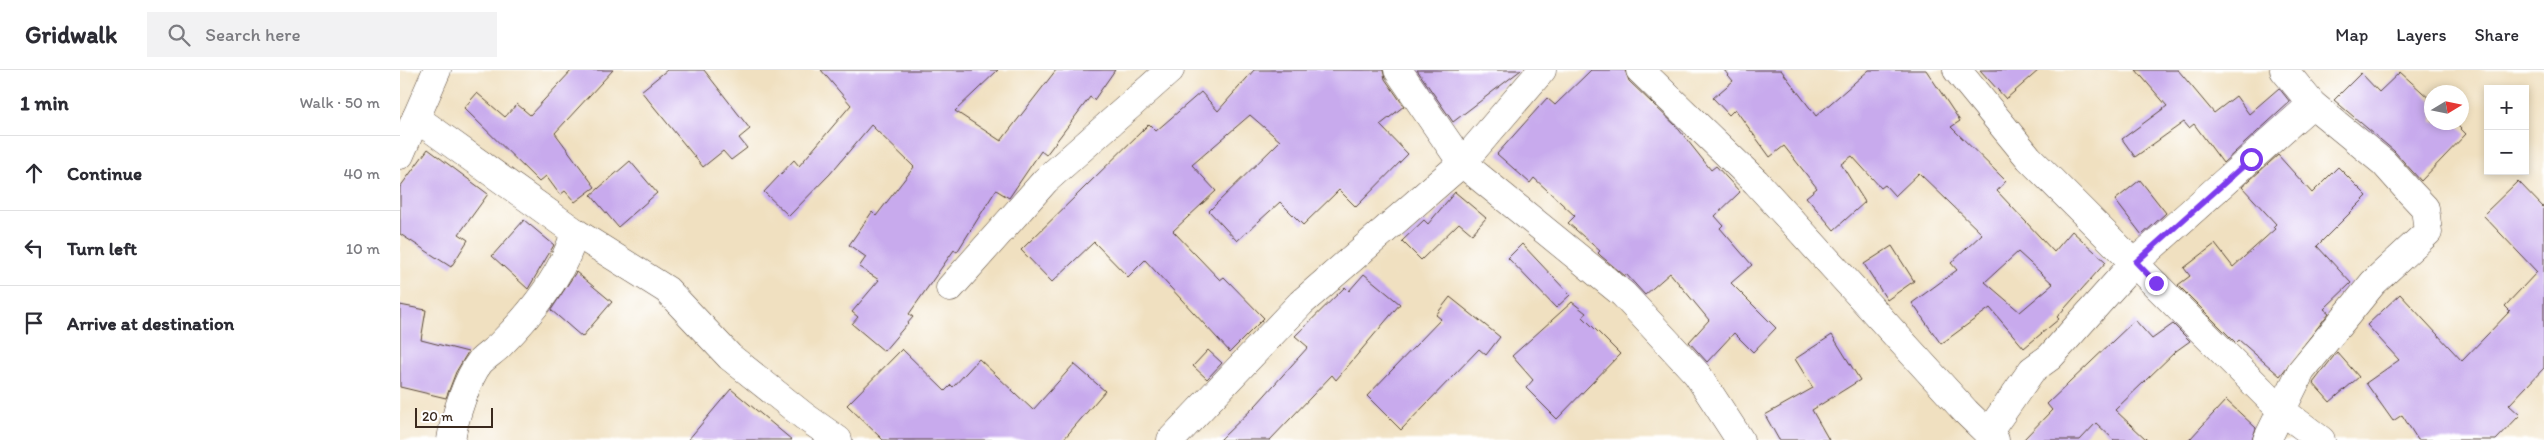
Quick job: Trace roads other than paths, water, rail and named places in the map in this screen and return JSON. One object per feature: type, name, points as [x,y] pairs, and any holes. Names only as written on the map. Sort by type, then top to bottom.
[{"type":"street","points":[[400,155],[437,70]]},
{"type":"street","points":[[950,288],[1045,181],[1170,70]]},
{"type":"street","points":[[1398,70],[1462,163],[1623,294],[1697,374],[1740,440]]},
{"type":"street","points":[[1171,440],[1301,303],[1462,163],[1542,70]]},
{"type":"street","points":[[1640,70],[1756,182],[1992,437],[2032,370],[2050,357],[2136,262],[2312,104]]},
{"type":"street","points":[[1957,70],[2029,158],[2136,262],[2281,410],[2321,440]]},
{"type":"street","points":[[2267,440],[2301,371],[2366,291],[2428,232],[2425,208],[2384,163],[2312,104],[2284,70]]},
{"type":"street","points":[[416,118],[575,232],[667,290],[730,356],[804,416],[838,440]]},
{"type":"street","points":[[451,440],[455,418],[480,363],[501,344],[547,289],[568,256],[575,232]]}]
